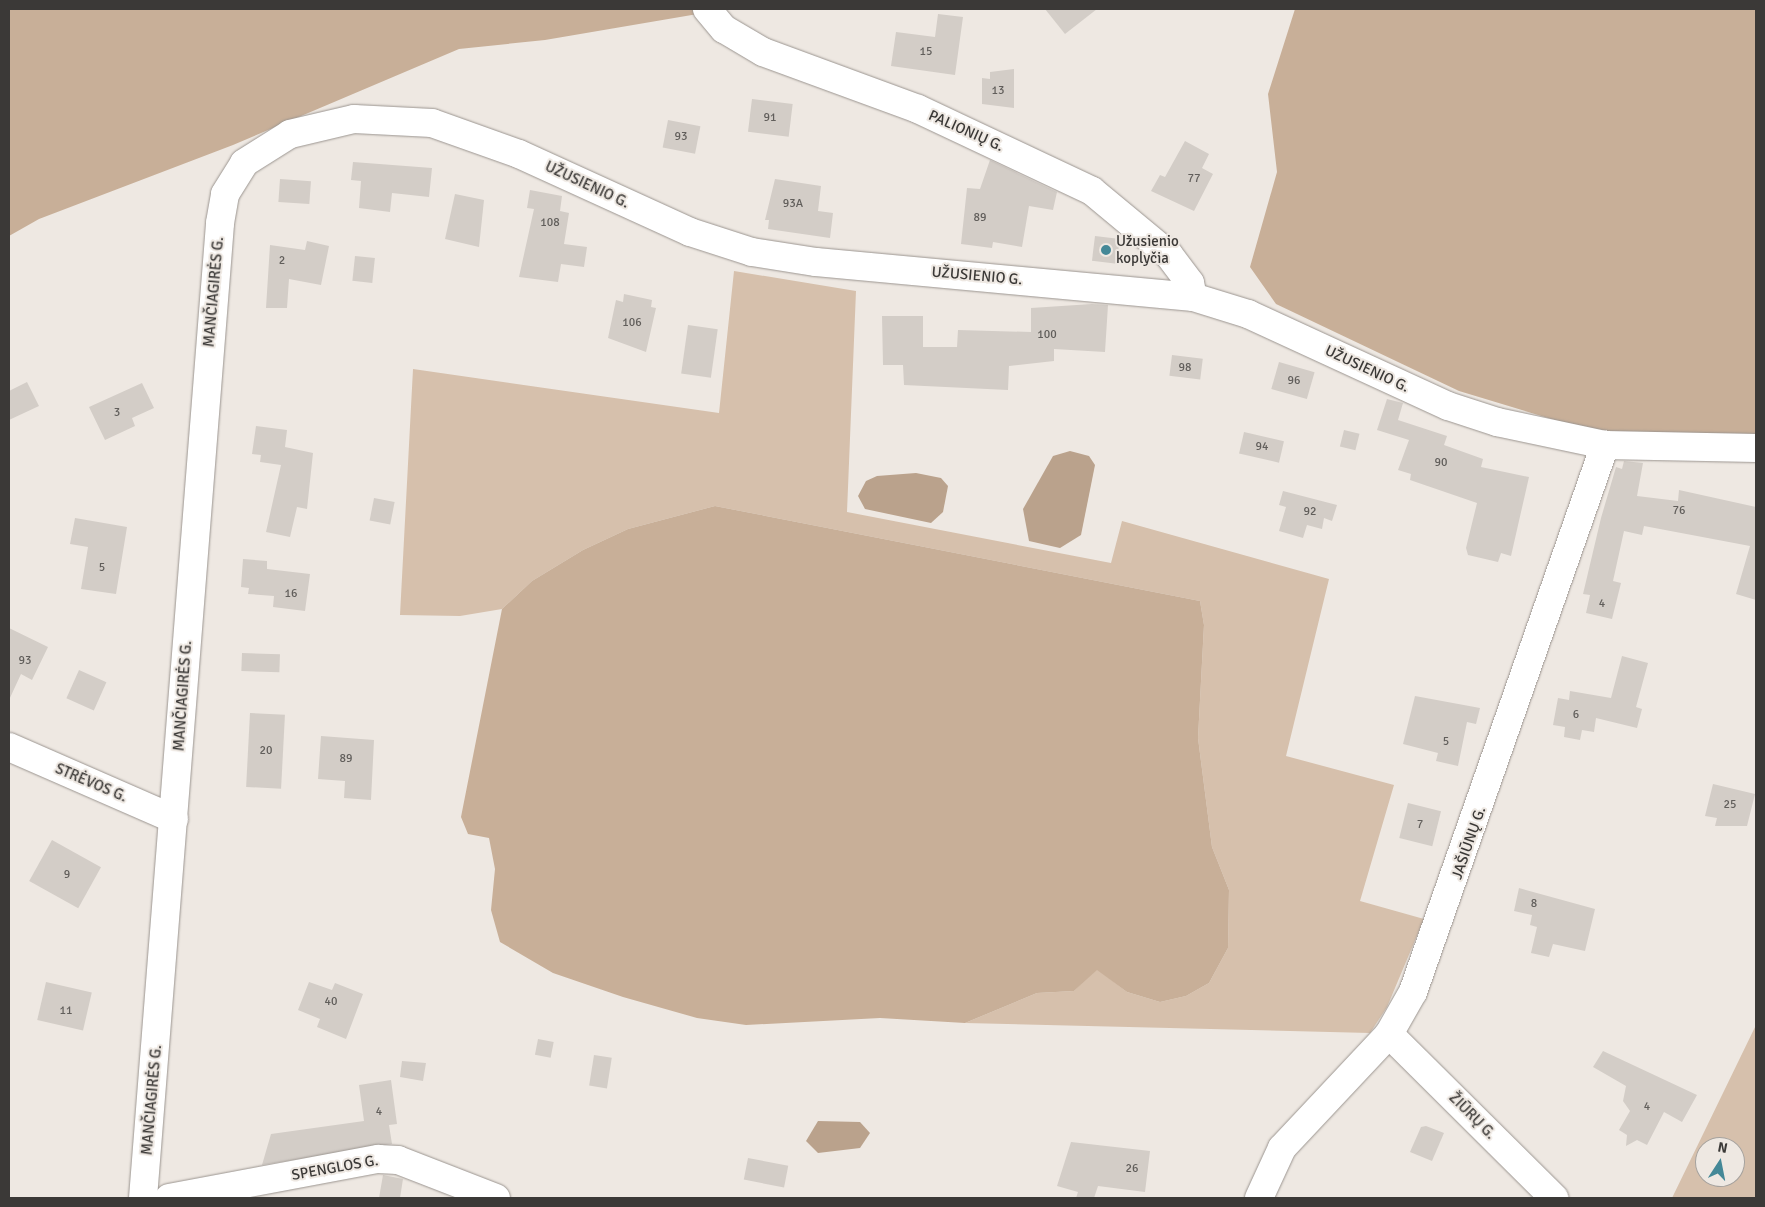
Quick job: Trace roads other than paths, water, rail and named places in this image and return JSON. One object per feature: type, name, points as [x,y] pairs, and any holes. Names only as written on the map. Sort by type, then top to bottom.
[{"type":"street","name":"PALIONIŲ G.","points":[[707,9],[724,29],[763,52],[918,109],[1092,191],[1169,255],[1190,283],[1193,297]]},
{"type":"street","name":"UŽUSIENIO G.","points":[[225,194],[244,163],[290,134],[354,118],[397,118],[465,133],[690,232],[752,252],[816,262],[1193,297],[1248,314],[1448,406],[1605,446],[1756,448]]},
{"type":"street","name":"MANČIAGIRĖS G.","points":[[143,1198],[174,818],[216,252],[225,194]]},
{"type":"street","name":"JAŠIŪNŲ G.","points":[[1259,1198],[1282,1148],[1389,1034],[1413,992],[1446,908],[1605,446]]},
{"type":"street","name":"STRĖVOS G.","points":[[9,747],[174,818]]},
{"type":"street","name":"ŽIŪRŲ G.","points":[[1389,1034],[1554,1198]]},
{"type":"street","name":"SPENGLOS G.","points":[[169,1198],[378,1159],[398,1160],[496,1198]]},
{"type":"place","name":"Užusienio koplyčia","points":[[1106,250]]}]
